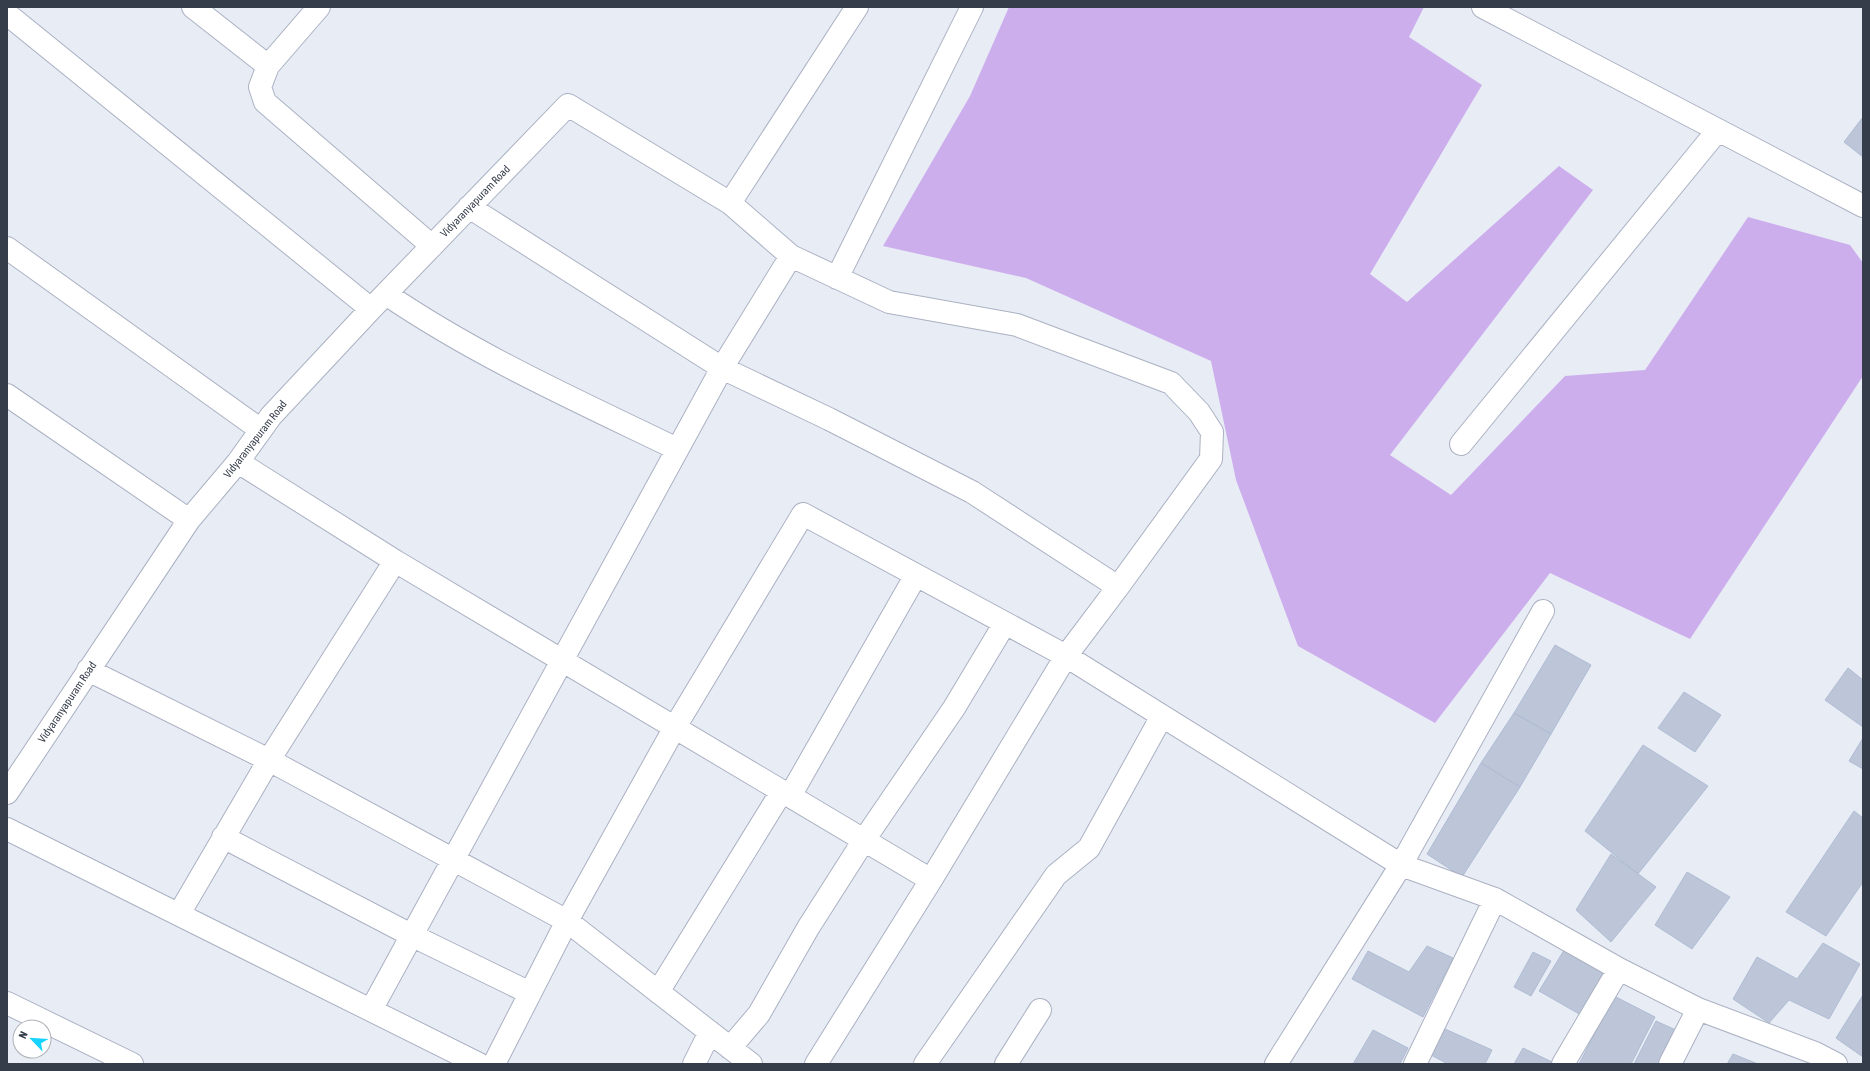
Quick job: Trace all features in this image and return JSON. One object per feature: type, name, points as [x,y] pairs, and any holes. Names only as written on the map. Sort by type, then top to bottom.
[{"type":"street","points":[[193,7],[268,66]]},
{"type":"street","points":[[319,7],[268,66],[260,87],[265,102],[432,246]]},
{"type":"street","points":[[816,1064],[931,880],[1066,656],[1212,459],[1212,432],[1199,412],[1171,383],[1017,325],[889,302],[791,256],[730,203],[857,7]]},
{"type":"street","points":[[838,278],[972,7]]},
{"type":"street","points":[[1483,7],[1863,206]]},
{"type":"street","points":[[7,14],[371,309]]},
{"type":"street","name":"Vidyaranyapuram Road","points":[[7,793],[188,520],[238,462],[271,416],[371,309],[568,105],[730,203]]},
{"type":"street","points":[[1461,444],[1718,130]]},
{"type":"street","points":[[469,207],[722,368],[829,419],[972,492],[1118,587]]},
{"type":"street","points":[[7,248],[261,430]]},
{"type":"street","points":[[371,1010],[722,368],[791,256]]},
{"type":"street","points":[[386,294],[429,323],[515,370],[677,449]]},
{"type":"street","points":[[7,395],[188,520]]},
{"type":"street","points":[[238,462],[395,561],[931,880]]},
{"type":"street","points":[[494,1064],[567,921],[674,727],[803,514],[1066,656],[1401,865],[1495,899],[1619,969],[1698,1009],[1812,1059],[1836,1064]]},
{"type":"street","points":[[179,914],[269,760],[395,561]]},
{"type":"street","points":[[658,992],[786,794],[916,575]]},
{"type":"street","points":[[1276,1064],[1401,865],[1543,611]]},
{"type":"street","points":[[730,1048],[760,1014],[808,928],[864,840],[954,708],[1005,623]]},
{"type":"street","points":[[88,670],[269,760],[567,921],[751,1064]]},
{"type":"street","points":[[925,1064],[1056,875],[1089,848],[1162,716]]},
{"type":"street","points":[[7,829],[479,1064]]},
{"type":"street","points":[[223,837],[411,936],[530,993]]},
{"type":"street","points":[[1415,1064],[1495,899]]},
{"type":"street","points":[[1563,1064],[1619,969]]},
{"type":"street","points":[[7,1003],[132,1064]]},
{"type":"street","points":[[1670,1064],[1698,1009]]},
{"type":"street","points":[[1006,1064],[1040,1010]]},
{"type":"street","points":[[694,1064],[710,1032]]},
{"type":"shaded area","points":[[1009,7],[1424,7],[1409,37],[1482,85],[1370,274],[1407,302],[1559,166],[1593,190],[1390,455],[1451,495],[1565,376],[1645,370],[1748,217],[1850,245],[1863,263],[1863,376],[1690,639],[1550,573],[1435,723],[1298,646],[1236,480],[1211,361],[1026,278],[883,246],[970,96]]},
{"type":"building","points":[[1863,117],[1863,157],[1844,142]]},
{"type":"building","points":[[1555,645],[1591,665],[1551,734],[1514,713]]},
{"type":"building","points":[[1848,668],[1863,680],[1863,727],[1825,700]]},
{"type":"building","points":[[1684,692],[1721,715],[1695,752],[1658,728]]},
{"type":"building","points":[[1514,713],[1551,734],[1520,787],[1481,763]]},
{"type":"building","points":[[1863,738],[1863,769],[1849,761]]},
{"type":"building","points":[[1643,745],[1708,786],[1638,874],[1585,831]]},
{"type":"building","points":[[1481,763],[1520,787],[1462,877],[1427,854]]},
{"type":"building","points":[[1854,811],[1863,818],[1863,882],[1826,936],[1786,912]]},
{"type":"building","points":[[1611,854],[1656,887],[1611,942],[1576,910]]},
{"type":"building","points":[[1687,872],[1730,897],[1692,949],[1655,925]]},
{"type":"building","points":[[1823,943],[1860,964],[1829,1019],[1789,1000],[1769,1023],[1733,999],[1757,957],[1797,979]]},
{"type":"building","points":[[1427,946],[1453,958],[1423,1017],[1352,979],[1368,951],[1409,972]]},
{"type":"building","points":[[1566,947],[1606,967],[1581,1015],[1539,991]]},
{"type":"building","points":[[1533,952],[1551,961],[1531,996],[1514,987]]},
{"type":"building","points":[[1863,995],[1863,1057],[1836,1038]]},
{"type":"building","points":[[1614,996],[1655,1017],[1631,1064],[1579,1064]]},
{"type":"building","points":[[1656,1021],[1678,1031],[1662,1064],[1634,1064]]},
{"type":"building","points":[[1445,1029],[1492,1050],[1485,1064],[1448,1064],[1431,1055]]},
{"type":"building","points":[[1373,1030],[1408,1048],[1400,1064],[1353,1064]]},
{"type":"building","points":[[1523,1048],[1552,1062],[1551,1064],[1514,1064]]},
{"type":"building","points":[[1733,1054],[1758,1064],[1727,1064]]}]
